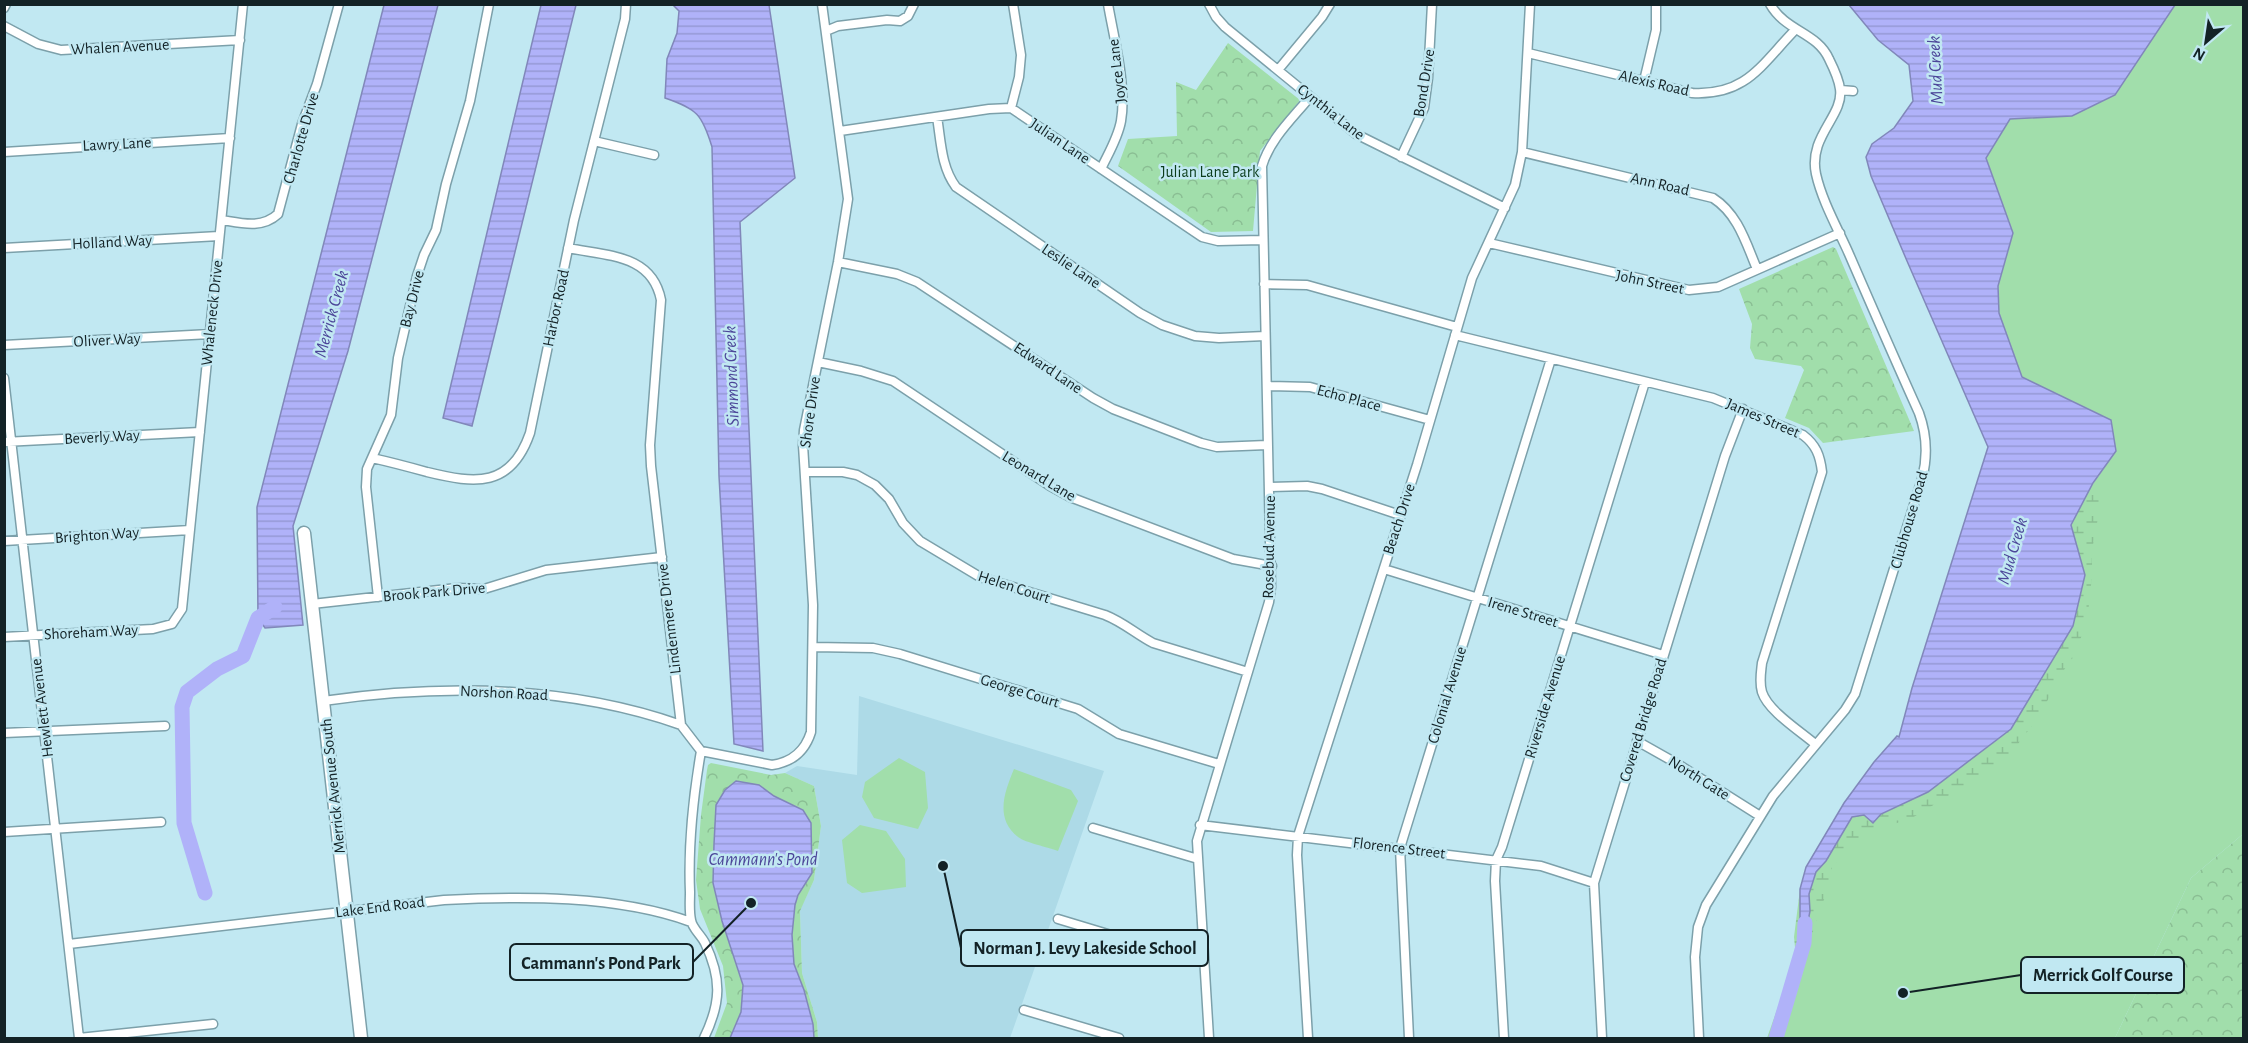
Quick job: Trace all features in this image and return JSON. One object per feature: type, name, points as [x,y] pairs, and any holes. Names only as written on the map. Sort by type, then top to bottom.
[{"type":"street","name":"Whaleneck Drive","points":[[176,620],[182,609],[243,4]]},
{"type":"street","name":"Charlotte Drive","points":[[222,220],[261,224],[271,221],[278,214],[302,124],[317,84],[339,4]]},
{"type":"street","name":"Bay Drive","points":[[378,597],[366,487],[367,469],[391,415],[398,358],[417,276],[436,230],[446,184],[470,101],[489,4]]},
{"type":"street","name":"Harbor Road","points":[[372,458],[473,481],[494,476],[516,460],[524,450],[530,433],[568,248],[625,19],[626,4]]},
{"type":"street","name":"Shore Drive","points":[[701,751],[772,765],[790,760],[802,751],[811,732],[813,605],[804,430],[838,262],[848,199],[822,4]]},
{"type":"street","points":[[826,31],[838,26],[886,20],[900,21],[908,16],[914,4]]},
{"type":"street","points":[[840,131],[988,109],[1011,108],[1019,77],[1021,55],[1013,4]]},
{"type":"street","name":"Joyce Lane","points":[[1101,169],[1119,130],[1121,119],[1119,71],[1108,4]]},
{"type":"street","name":"Cynthia Lane","points":[[1209,4],[1225,27],[1356,134],[1505,208]]},
{"type":"street","points":[[1278,70],[1330,4]]},
{"type":"street","name":"Bond Drive","points":[[1401,157],[1424,108],[1432,4]]},
{"type":"street","name":"Beach Drive","points":[[1308,1038],[1297,855],[1298,836],[1384,569],[1472,278],[1519,176],[1530,4]]},
{"type":"street","points":[[1644,81],[1656,30],[1656,4]]},
{"type":"street","points":[[1770,4],[1780,19],[1812,39],[1824,50],[1829,57],[1840,90],[1853,91]]},
{"type":"street","name":"Whalen Avenue","points":[[4,26],[38,44],[61,50],[240,40]]},
{"type":"street","name":"Alexis Road","points":[[1528,53],[1692,93],[1722,92],[1747,80],[1795,30]]},
{"type":"street","name":"Clubhouse Road","points":[[1699,1038],[1695,957],[1698,927],[1706,905],[1773,796],[1845,710],[1858,688],[1922,479],[1927,451],[1924,428],[1919,413],[1818,183],[1816,146],[1837,107],[1840,90]]},
{"type":"street","name":"Rosebud Avenue","points":[[1209,1038],[1197,841],[1269,602],[1272,566],[1261,176],[1265,157],[1275,139],[1310,97]]},
{"type":"street","name":"Julian Lane","points":[[1011,108],[1202,237],[1218,241],[1262,240]]},
{"type":"street","name":"Leslie Lane","points":[[937,117],[944,163],[956,187],[1140,313],[1167,328],[1195,336],[1219,338],[1265,336]]},
{"type":"street","name":"Lawry Lane","points":[[4,152],[230,138]]},
{"type":"street","points":[[594,141],[654,155]]},
{"type":"street","name":"Ann Road","points":[[1522,152],[1713,198],[1724,205],[1735,218],[1757,269]]},
{"type":"street","name":"John Street","points":[[1489,243],[1689,290],[1718,286],[1840,234]]},
{"type":"street","name":"Holland Way","points":[[4,248],[219,236]]},
{"type":"street","name":"Lindenmere Drive","points":[[568,248],[634,262],[650,274],[659,291],[661,311],[650,445],[681,725]]},
{"type":"street","name":"Edward Lane","points":[[838,262],[897,274],[918,282],[1113,409],[1217,447],[1267,446]]},
{"type":"street","name":"James Street","points":[[1264,284],[1307,285],[1551,359],[1713,398],[1803,435],[1815,447],[1820,459],[1821,472],[1762,663],[1760,680],[1762,693],[1770,706],[1815,744]]},
{"type":"street","name":"Oliver Way","points":[[4,345],[210,334]]},
{"type":"street","name":"Colonial Avenue","points":[[1409,1038],[1400,849],[1551,359]]},
{"type":"street","name":"Leonard Lane","points":[[818,362],[861,371],[893,381],[1070,497],[1233,559],[1272,566]]},
{"type":"street","name":"Hewlett Avenue","points":[[4,378],[8,442],[24,540],[79,1038]]},
{"type":"street","name":"Riverside Avenue","points":[[1504,1038],[1495,881],[1496,860],[1502,847],[1645,382]]},
{"type":"street","name":"Echo Place","points":[[1267,386],[1310,387],[1430,420]]},
{"type":"street","name":"Covered Bridge Road","points":[[1602,1038],[1594,883],[1725,456],[1743,410]]},
{"type":"street","name":"Beverly Way","points":[[8,442],[200,432]]},
{"type":"street","name":"Helen Court","points":[[805,472],[843,472],[857,475],[875,485],[889,499],[903,523],[920,541],[980,578],[1105,615],[1124,623],[1139,636],[1153,643],[1248,672]]},
{"type":"street","points":[[1270,487],[1307,486],[1322,489],[1400,515]]},
{"type":"street","name":"Brighton Way","points":[[4,541],[190,530]]},
{"type":"street","name":"Merrick Avenue South","points":[[304,532],[361,1038]]},
{"type":"street","name":"Brook Park Drive","points":[[312,604],[458,588],[484,589],[546,570],[662,557]]},
{"type":"street","name":"Irene Street","points":[[1384,569],[1663,655]]},
{"type":"street","name":"Shoreham Way","points":[[4,637],[153,629],[167,626],[176,620]]},
{"type":"street","name":"George Court","points":[[813,647],[873,648],[900,654],[1078,709],[1119,734],[1219,764]]},
{"type":"street","name":"Norshon Road","points":[[323,701],[372,694],[435,690],[536,694],[643,712],[681,725]]},
{"type":"street","points":[[681,725],[701,751],[688,867],[691,922],[711,957],[717,979],[717,1008],[704,1038]]},
{"type":"street","points":[[4,734],[165,726]]},
{"type":"street","name":"North Gate","points":[[1637,741],[1760,816]]},
{"type":"street","points":[[4,832],[161,822]]},
{"type":"street","name":"Florence Street","points":[[1200,825],[1554,868],[1594,883]]},
{"type":"street","points":[[1093,828],[1198,859]]},
{"type":"street","name":"Lake End Road","points":[[69,944],[444,900],[521,898],[595,902],[643,910],[691,922]]},
{"type":"street","points":[[1058,919],[1204,963]]},
{"type":"street","points":[[1024,1010],[1119,1038]]},
{"type":"street","points":[[79,1038],[213,1024]]},
{"type":"shaded area","points":[[859,696],[1104,771],[1010,1038],[818,1038],[817,1022],[802,973],[800,910],[814,880],[821,826],[814,786],[785,773],[797,766],[857,775]]},
{"type":"green space","points":[[2175,5],[2243,5],[2243,834],[2191,878],[2115,1038],[1767,1038],[1828,865],[2116,451],[2022,377],[1999,313],[1998,286],[2013,233],[1986,158],[2010,118],[2072,116],[2161,24]]},
{"type":"green space","name":"Julian Lane Park","points":[[1228,43],[1300,100],[1260,151],[1253,231],[1211,232],[1118,166],[1128,139],[1177,136],[1176,82],[1196,90]]},
{"type":"green space","points":[[1833,247],[1836,249],[1914,431],[1823,443],[1809,428],[1785,418],[1804,370],[1801,366],[1755,359],[1750,348],[1752,324],[1739,289]]},
{"type":"green space","points":[[2093,483],[2100,495],[2100,507],[2092,550],[2087,623],[2072,659],[2061,674],[2039,717],[2012,754],[1986,773],[1912,818],[1876,830],[1856,842],[1832,867],[1832,881],[1808,947],[1796,958],[1794,937],[1800,889],[1800,932],[1804,942],[1810,911],[1809,894],[1816,872],[1826,861],[1852,817],[1864,815],[1873,822],[1881,814],[1928,792],[2011,728],[2073,626],[2085,575],[2071,525]]},
{"type":"green space","points":[[899,758],[925,772],[928,808],[918,829],[874,818],[862,797],[865,782]]},
{"type":"green space","name":"Cammann's Pond","points":[[711,763],[771,775],[785,773],[814,786],[821,826],[814,880],[800,911],[802,973],[817,1022],[818,1038],[714,1038],[727,1003],[723,966],[700,909],[696,880],[701,815],[707,770]]},
{"type":"green space","points":[[1014,769],[1071,790],[1078,801],[1058,851],[1018,837],[1006,821],[1005,795]]},
{"type":"green space","points":[[860,825],[886,831],[905,859],[906,887],[862,893],[847,883],[842,840]]},
{"type":"green space","points":[[2243,834],[2243,1038],[2115,1038],[2191,878]]},
{"type":"water","name":"Merrick Creek","points":[[384,5],[438,5],[348,351],[293,526],[303,625],[265,628],[258,618],[257,507]]},
{"type":"water","points":[[541,5],[576,5],[472,426],[443,418]]},
{"type":"water","name":"Simmond Creek","points":[[673,5],[769,5],[795,178],[740,222],[763,751],[734,744],[719,476],[712,147],[705,127],[697,114],[665,98],[667,59],[677,33],[679,11]]},
{"type":"water","points":[[1849,5],[2175,5],[2115,95],[2072,116],[2010,119],[1986,158],[2013,233],[1998,286],[1999,313],[2022,377],[2111,420],[2116,451],[2093,483],[2071,525],[2085,575],[2073,626],[2011,729],[1928,792],[1881,814],[1873,823],[1864,815],[1852,817],[1826,861],[1816,872],[1809,894],[1810,911],[1804,943],[1800,932],[1800,889],[1806,867],[1844,803],[1874,762],[1897,736],[1899,737],[1912,688],[1988,447],[1871,176],[1866,157],[1872,144],[1894,128],[1913,101],[1909,65],[1878,40]]},
{"type":"water","name":"Cammann's Pond","points":[[736,781],[759,785],[774,796],[803,810],[811,823],[812,873],[798,895],[792,935],[794,964],[804,990],[813,1024],[814,1038],[730,1038],[741,1012],[743,985],[722,921],[713,883],[716,805],[725,790]]},
{"type":"waterway","points":[[205,893],[184,823],[182,707],[187,692],[217,669],[243,656],[258,618],[275,607]]},
{"type":"waterway","name":"Mud Creek","points":[[1776,1038],[1804,943],[1805,923]]},
{"type":"place","name":"Norman J. Levy Lakeside School","points":[[943,866]]},
{"type":"place","name":"Cammann's Pond Park","points":[[751,903]]},
{"type":"place","name":"Merrick Golf Course","points":[[1903,993]]}]
